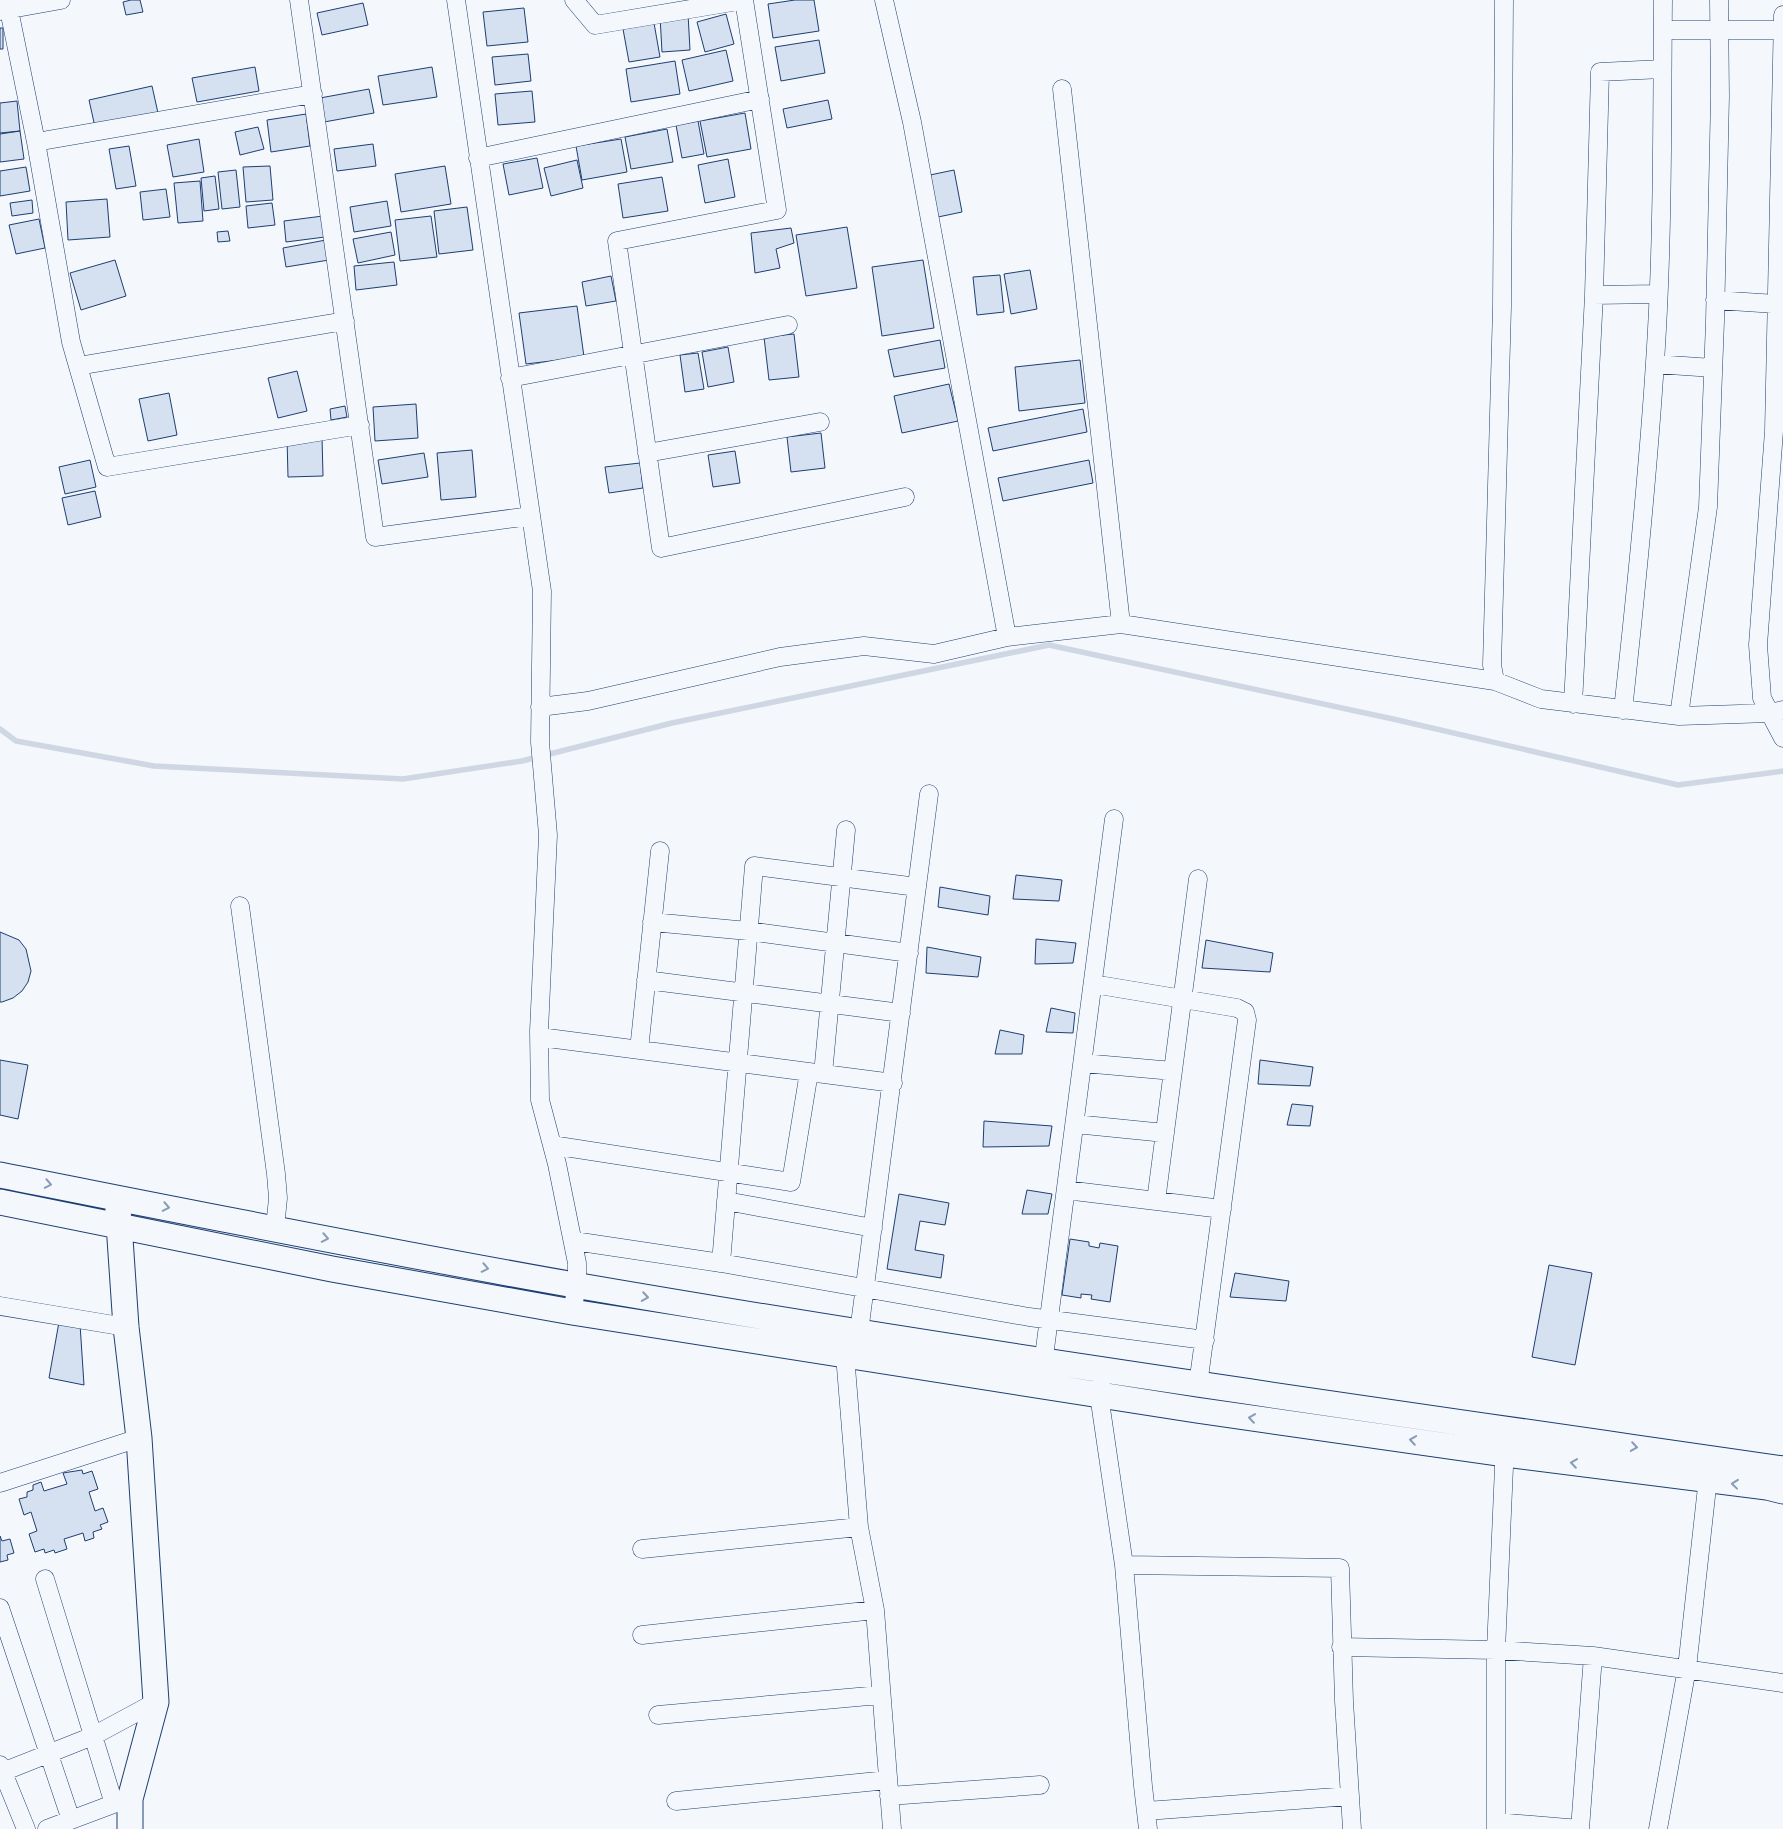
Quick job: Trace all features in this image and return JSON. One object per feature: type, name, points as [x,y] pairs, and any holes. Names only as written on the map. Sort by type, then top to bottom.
[{"type":"street","points":[[61,0],[6,7],[36,142],[71,342],[106,467],[360,425]]},
{"type":"street","points":[[299,0],[376,536],[530,516]]},
{"type":"street","points":[[456,0],[542,591],[540,742],[548,818],[540,1037],[540,1100],[574,1241],[577,1286],[572,1312]]},
{"type":"street","points":[[574,0],[595,25],[744,0],[760,100],[777,210],[617,241],[661,548],[905,497]]},
{"type":"street","points":[[884,0],[912,122],[1007,637]]},
{"type":"street","points":[[1495,681],[1492,665],[1502,307],[1504,0]]},
{"type":"street","points":[[1623,710],[1645,509],[1655,364],[1663,0]]},
{"type":"street","points":[[1679,716],[1708,507],[1714,368],[1719,0]]},
{"type":"street","points":[[1783,15],[1774,431],[1758,645],[1762,698],[1776,711],[1783,738]]},
{"type":"street","points":[[1662,30],[1719,32],[1782,30]]},
{"type":"street","points":[[1573,704],[1594,295],[1600,72],[1662,69]]},
{"type":"street","points":[[1062,89],[1121,624]]},
{"type":"street","points":[[36,142],[312,94]]},
{"type":"street","points":[[478,158],[760,100]]},
{"type":"street","points":[[1594,295],[1658,294]]},
{"type":"street","points":[[1715,300],[1776,304]]},
{"type":"street","points":[[78,366],[345,321]]},
{"type":"street","points":[[510,378],[788,325]]},
{"type":"street","points":[[1655,364],[1714,368]]},
{"type":"street","points":[[647,453],[820,422]]},
{"type":"street","points":[[540,707],[588,701],[780,657],[864,646],[934,654],[1007,637],[1121,624],[1495,681],[1541,699],[1573,704],[1679,716],[1776,711]]},
{"type":"street","points":[[859,1332],[893,1083],[929,794]]},
{"type":"street","points":[[1040,1385],[1114,819]]},
{"type":"street","points":[[552,1145],[791,1182],[830,1004],[846,830]]},
{"type":"street","points":[[640,1050],[660,851]]},
{"type":"street","points":[[720,1263],[754,866],[917,887]]},
{"type":"street","points":[[1156,1201],[1198,879]]},
{"type":"street","points":[[240,906],[276,1174],[278,1198],[275,1228]]},
{"type":"street","points":[[652,922],[748,931],[909,953]]},
{"type":"street","points":[[646,980],[901,1013]]},
{"type":"street","points":[[1093,984],[1237,1008],[1245,1012],[1247,1020],[1198,1385]]},
{"type":"street","points":[[540,1037],[893,1083]]},
{"type":"street","points":[[1083,1063],[1173,1071]]},
{"type":"street","points":[[1075,1124],[1165,1133]]},
{"type":"street","points":[[0,1174],[577,1286],[1044,1360],[1101,1383],[1504,1454],[1708,1470],[1783,1470]]},
{"type":"street","points":[[1066,1190],[1222,1208]]},
{"type":"street","points":[[118,1198],[118,1226],[126,1327],[139,1438],[156,1702],[122,1801]]},
{"type":"street","points":[[726,1201],[873,1228]]},
{"type":"street","points":[[0,1202],[332,1269],[572,1312],[1040,1385],[1101,1383],[1198,1385],[1327,1405],[1506,1428],[1708,1470],[1783,1491]]},
{"type":"street","points":[[574,1241],[720,1263],[1050,1320],[1205,1340]]},
{"type":"street","points":[[0,1306],[126,1327]]},
{"type":"street","points":[[845,1355],[859,1527],[875,1610],[880,1696],[892,1829]]},
{"type":"street","points":[[1101,1383],[1124,1565],[1148,1829]]},
{"type":"street","points":[[1506,1428],[1496,1650],[1496,1825],[1580,1829],[1593,1656]]},
{"type":"street","points":[[0,1483],[139,1438]]},
{"type":"street","points":[[1658,1829],[1687,1668],[1708,1470]]},
{"type":"street","points":[[642,1549],[859,1527]]},
{"type":"street","points":[[1124,1565],[1340,1568],[1341,1647],[1352,1829]]},
{"type":"street","points":[[45,1579],[93,1736],[122,1801],[130,1829]]},
{"type":"street","points":[[0,1608],[71,1820]]},
{"type":"street","points":[[642,1635],[875,1610]]},
{"type":"street","points":[[1341,1647],[1496,1650],[1593,1656],[1783,1683]]},
{"type":"street","points":[[658,1715],[880,1696]]},
{"type":"street","points":[[26,1829],[1,1770],[93,1736],[156,1702]]},
{"type":"street","points":[[676,1801],[889,1788],[1040,1785]]},
{"type":"street","points":[[1146,1811],[1350,1796]]},
{"type":"street","points":[[47,1829],[122,1801]]},
{"type":"building","points":[[140,0],[143,12],[126,15],[123,2]]},
{"type":"building","points":[[795,0],[814,0],[819,31],[773,38],[768,4]]},
{"type":"building","points":[[363,3],[368,25],[322,35],[317,13]]},
{"type":"building","points":[[524,8],[528,42],[487,46],[483,12]]},
{"type":"building","points":[[688,14],[690,50],[662,52],[660,16]]},
{"type":"building","points":[[726,14],[734,44],[705,52],[697,22]]},
{"type":"building","points":[[654,23],[660,57],[629,62],[623,29]]},
{"type":"building","points":[[0,28],[3,28],[3,49],[0,49]]},
{"type":"building","points":[[819,40],[825,73],[781,81],[775,47]]},
{"type":"building","points":[[726,50],[733,81],[689,91],[682,60]]},
{"type":"building","points":[[528,54],[531,81],[495,85],[492,57]]},
{"type":"building","points":[[675,61],[680,94],[631,102],[626,69]]},
{"type":"building","points":[[255,67],[259,91],[197,102],[192,78]]},
{"type":"building","points":[[432,67],[437,97],[383,105],[378,76]]},
{"type":"building","points":[[152,86],[158,113],[95,127],[89,100]]},
{"type":"building","points":[[369,89],[374,113],[324,122],[320,98]]},
{"type":"building","points":[[532,91],[535,122],[498,125],[495,94]]},
{"type":"building","points":[[828,100],[832,119],[787,128],[783,109]]},
{"type":"building","points":[[17,101],[20,131],[0,133],[0,103]]},
{"type":"building","points":[[745,113],[751,149],[707,157],[700,121]]},
{"type":"building","points":[[306,114],[310,146],[271,152],[267,120]]},
{"type":"building","points":[[698,121],[704,154],[682,158],[676,125]]},
{"type":"building","points":[[258,127],[264,149],[240,155],[235,132]]},
{"type":"building","points":[[667,129],[673,162],[631,169],[625,137]]},
{"type":"building","points":[[20,131],[24,159],[0,162],[0,134]]},
{"type":"building","points":[[199,139],[204,172],[173,177],[167,145]]},
{"type":"building","points":[[621,139],[627,172],[582,180],[576,146]]},
{"type":"building","points":[[373,144],[376,166],[337,171],[334,149]]},
{"type":"building","points":[[129,146],[136,186],[116,189],[109,149]]},
{"type":"building","points":[[537,158],[543,188],[509,195],[503,164]]},
{"type":"building","points":[[728,159],[735,197],[705,203],[698,165]]},
{"type":"building","points":[[577,160],[583,188],[551,196],[544,168]]},
{"type":"building","points":[[270,166],[273,200],[246,202],[243,167]]},
{"type":"building","points":[[445,166],[451,204],[401,212],[395,174]]},
{"type":"building","points":[[26,167],[30,191],[0,196],[0,171]]},
{"type":"building","points":[[236,170],[240,207],[222,209],[218,172]]},
{"type":"building","points":[[954,170],[962,212],[938,217],[930,175]]},
{"type":"building","points":[[215,176],[219,209],[204,211],[201,178]]},
{"type":"building","points":[[662,177],[668,211],[623,218],[618,184]]},
{"type":"building","points":[[200,181],[203,221],[178,223],[174,183]]},
{"type":"building","points":[[166,189],[170,217],[143,220],[140,192]]},
{"type":"building","points":[[107,199],[110,237],[68,240],[66,202]]},
{"type":"building","points":[[32,200],[33,213],[12,216],[10,203]]},
{"type":"building","points":[[387,201],[391,226],[354,232],[350,207]]},
{"type":"building","points":[[272,203],[275,225],[248,228],[246,206]]},
{"type":"building","points":[[467,207],[473,250],[439,254],[434,211]]},
{"type":"building","points":[[323,216],[325,237],[286,242],[284,221]]},
{"type":"building","points":[[431,216],[437,257],[400,261],[395,220]]},
{"type":"building","points":[[39,219],[45,248],[16,254],[9,225]]},
{"type":"building","points":[[847,227],[857,288],[806,296],[796,235]]},
{"type":"building","points":[[791,228],[794,243],[776,249],[780,268],[755,273],[751,233]]},
{"type":"building","points":[[228,231],[230,241],[218,242],[217,232]]},
{"type":"building","points":[[391,232],[395,255],[358,263],[353,239]]},
{"type":"building","points":[[326,240],[329,260],[286,267],[283,248]]},
{"type":"building","points":[[115,260],[126,296],[81,310],[70,273]]},
{"type":"building","points":[[923,260],[934,328],[882,336],[872,267]]},
{"type":"building","points":[[394,262],[397,285],[356,290],[354,266]]},
{"type":"building","points":[[1030,270],[1037,309],[1011,314],[1004,274]]},
{"type":"building","points":[[1000,275],[1004,312],[977,315],[973,277]]},
{"type":"building","points":[[611,276],[616,301],[586,306],[582,282]]},
{"type":"building","points":[[577,306],[584,357],[526,364],[519,313]]},
{"type":"building","points":[[794,334],[799,377],[769,380],[764,337]]},
{"type":"building","points":[[940,340],[945,368],[894,377],[888,350]]},
{"type":"building","points":[[728,347],[734,382],[708,387],[702,352]]},
{"type":"building","points":[[698,353],[704,389],[685,392],[680,355]]},
{"type":"building","points":[[1080,360],[1085,403],[1019,411],[1015,367]]},
{"type":"building","points":[[297,371],[307,411],[278,418],[268,378]]},
{"type":"building","points":[[949,384],[958,421],[902,433],[894,396]]},
{"type":"building","points":[[169,393],[177,435],[148,441],[139,399]]},
{"type":"building","points":[[416,404],[418,438],[375,441],[373,407]]},
{"type":"building","points":[[345,406],[347,417],[331,420],[330,409]]},
{"type":"building","points":[[1083,409],[1087,432],[993,451],[988,428]]},
{"type":"building","points":[[821,433],[825,468],[791,472],[787,437]]},
{"type":"building","points":[[322,437],[323,476],[288,477],[287,438]]},
{"type":"building","points":[[472,450],[476,497],[441,500],[437,453]]},
{"type":"building","points":[[735,451],[740,483],[713,487],[708,455]]},
{"type":"building","points":[[424,453],[428,477],[382,484],[378,460]]},
{"type":"building","points":[[90,460],[96,487],[65,494],[59,467]]},
{"type":"building","points":[[1089,460],[1093,483],[1003,501],[998,478]]},
{"type":"building","points":[[640,463],[643,488],[609,493],[605,467]]},
{"type":"building","points":[[95,491],[101,517],[68,525],[62,498]]},
{"type":"building","points":[[1016,875],[1062,880],[1059,901],[1013,899]]},
{"type":"building","points":[[940,887],[990,896],[988,915],[938,907]]},
{"type":"building","points":[[0,932],[19,940],[26,949],[31,971],[28,982],[22,991],[13,998],[2,1002],[0,1002]]},
{"type":"building","points":[[1036,939],[1076,943],[1073,963],[1035,964]]},
{"type":"building","points":[[1206,940],[1273,953],[1270,972],[1202,968]]},
{"type":"building","points":[[927,947],[981,957],[978,977],[926,973]]},
{"type":"building","points":[[1051,1008],[1075,1013],[1073,1033],[1046,1032]]},
{"type":"building","points":[[1000,1030],[1024,1035],[1022,1054],[995,1054]]},
{"type":"building","points":[[0,1060],[28,1065],[18,1119],[0,1115]]},
{"type":"building","points":[[1260,1060],[1313,1067],[1310,1086],[1258,1084]]},
{"type":"building","points":[[1292,1104],[1313,1106],[1310,1126],[1287,1125]]},
{"type":"building","points":[[984,1121],[1052,1126],[1049,1146],[983,1147]]},
{"type":"building","points":[[1027,1190],[1052,1194],[1048,1214],[1022,1214]]},
{"type":"building","points":[[899,1194],[949,1203],[945,1225],[920,1221],[915,1250],[944,1255],[941,1278],[887,1269]]},
{"type":"building","points":[[1070,1239],[1089,1242],[1089,1246],[1099,1248],[1100,1243],[1118,1246],[1110,1302],[1091,1299],[1092,1295],[1081,1294],[1081,1298],[1062,1295]]},
{"type":"building","points":[[1549,1265],[1592,1273],[1575,1365],[1532,1357]]},
{"type":"building","points":[[1235,1273],[1289,1281],[1286,1301],[1230,1297]]},
{"type":"building","points":[[59,1322],[80,1324],[84,1385],[49,1378]]},
{"type":"building","points":[[82,1470],[83,1474],[92,1471],[98,1489],[89,1492],[95,1511],[103,1508],[108,1522],[100,1525],[102,1529],[93,1532],[94,1538],[85,1541],[83,1533],[64,1539],[67,1549],[55,1553],[54,1550],[45,1553],[44,1549],[35,1552],[29,1534],[37,1531],[31,1512],[24,1515],[19,1499],[27,1497],[27,1492],[33,1490],[33,1485],[41,1482],[44,1491],[67,1484],[63,1473]]},
{"type":"building","points":[[0,1536],[2,1541],[10,1539],[14,1553],[7,1555],[8,1560],[0,1562]]},
{"type":"waterway","points":[[0,729],[16,741],[154,766],[403,779],[522,761],[672,723],[1049,645],[1393,719],[1678,785],[1783,771]]}]
